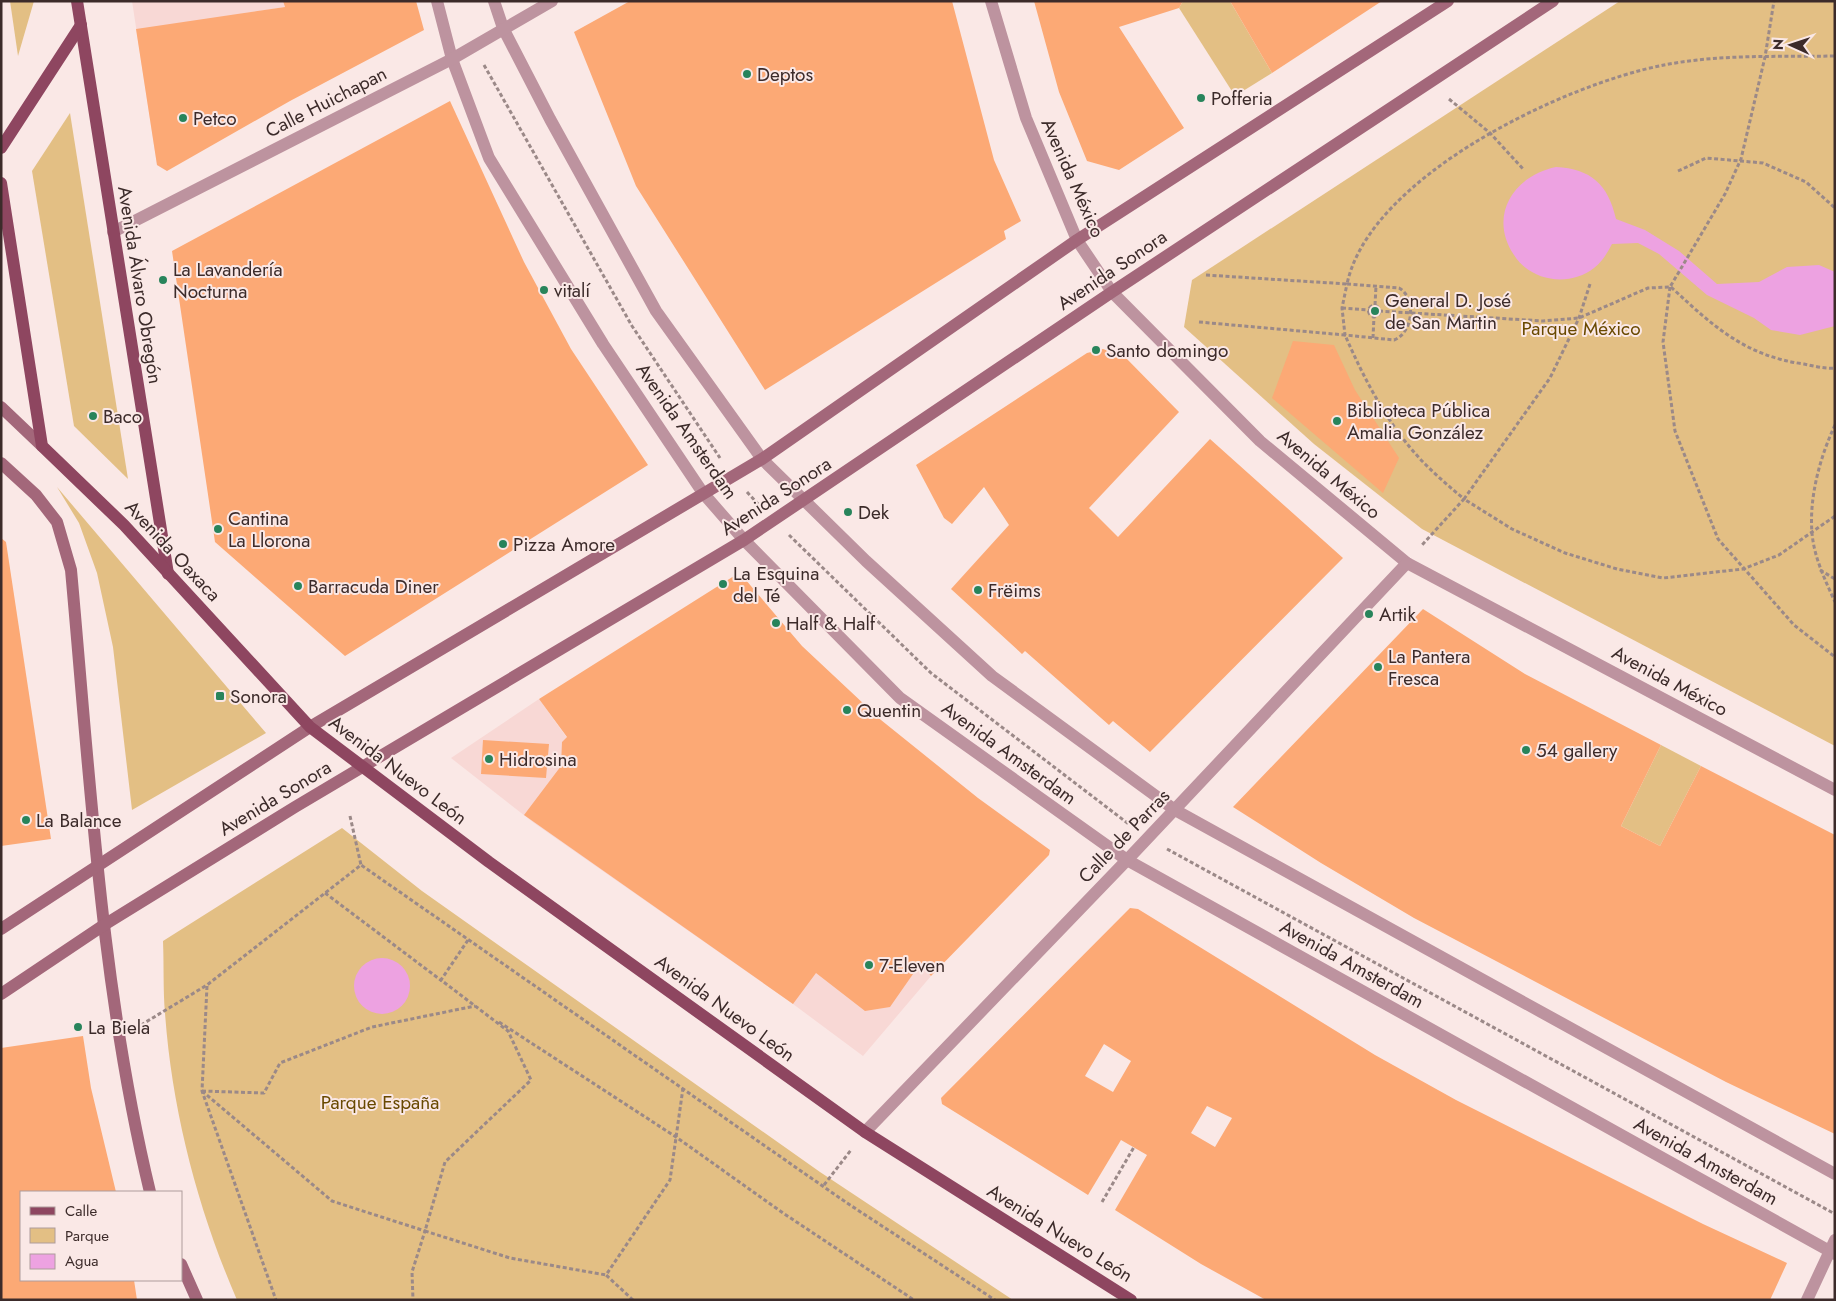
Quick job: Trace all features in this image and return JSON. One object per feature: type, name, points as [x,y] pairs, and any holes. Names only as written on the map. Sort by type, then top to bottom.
[{"type":"main road","name":"Avenida Álvaro Obregón","points":[[77,1],[168,574]]},
{"type":"main road","name":"Avenida Sonora","points":[[4,926],[310,727],[762,459],[1077,240],[1448,1]]},
{"type":"main road","name":"Avenida Sonora","points":[[1,994],[104,925],[295,807],[485,692],[744,540],[1112,292],[1553,1]]},
{"type":"main road","points":[[1,148],[81,25]]},
{"type":"main road","points":[[1,184],[42,446]]},
{"type":"main road","name":"Avenida Oaxaca","points":[[1,407],[124,525],[310,727]]},
{"type":"main road","points":[[1,463],[36,495],[58,522],[71,570],[104,925],[138,1142],[150,1191]]},
{"type":"main road","name":"Avenida Nuevo León","points":[[310,727],[489,862],[865,1132],[1131,1300]]},
{"type":"main road","points":[[182,1266],[197,1300]]},
{"type":"street","name":"Avenida Amsterdam","points":[[437,1],[452,59],[489,158],[603,344],[703,493],[744,540],[900,698],[1127,860],[1833,1249]]},
{"type":"street","points":[[494,1],[503,28],[656,311],[762,459],[866,561],[992,676],[1175,810],[1835,1174]]},
{"type":"street","name":"Calle Huichapan","points":[[113,232],[452,59],[552,1]]},
{"type":"street","name":"Avenida México","points":[[991,1],[1026,118],[1077,240],[1112,292],[1260,441],[1407,563],[1835,790]]},
{"type":"street","name":"Calle de Parras","points":[[865,1132],[1175,810],[1407,563]]},
{"type":"street","points":[[1807,1300],[1833,1249]]},
{"type":"path","points":[[1774,1],[1765,57],[1741,159],[1726,194],[1670,287],[1663,342],[1675,431],[1718,539],[1742,569],[1794,625],[1835,657]]},
{"type":"path","points":[[473,46],[632,326],[732,476],[773,520],[931,673],[1148,838],[1835,1214]]},
{"type":"path","points":[[1835,56],[1724,57],[1665,65],[1608,79],[1560,97],[1490,133],[1451,158],[1415,186],[1384,216],[1361,246],[1351,266],[1342,308],[1345,335],[1373,395],[1401,435],[1425,464],[1464,499],[1512,529],[1565,552],[1617,569],[1663,578],[1742,569],[1779,555],[1835,516]]},
{"type":"path","points":[[1450,99],[1490,133],[1524,170]]},
{"type":"path","points":[[1678,171],[1706,158],[1741,159],[1763,163],[1806,182],[1835,208]]},
{"type":"path","points":[[1198,322],[1394,340],[1401,338],[1408,326],[1410,301],[1405,292],[1399,288],[1206,275]]},
{"type":"path","points":[[1407,563],[1464,499],[1550,378],[1579,318],[1590,284]]},
{"type":"path","points":[[1374,305],[1376,286]]},
{"type":"path","points":[[1379,311],[1543,321],[1579,318],[1648,288],[1670,287],[1707,321],[1751,351],[1796,363],[1835,368]]},
{"type":"path","points":[[1370,305],[1374,305],[1379,306],[1378,316],[1369,316],[1370,305]]},
{"type":"path","points":[[1342,308],[1369,310]]},
{"type":"path","points":[[1373,338],[1374,316]]},
{"type":"path","points":[[1835,425],[1826,444],[1814,488],[1812,533],[1820,570],[1835,602]]},
{"type":"path","points":[[1820,570],[1835,579]]},
{"type":"path","points":[[350,816],[361,865],[824,1185],[847,1203],[995,1300]]},
{"type":"path","points":[[121,1037],[207,985],[361,865]]},
{"type":"path","points":[[325,893],[508,1031],[531,1080],[445,1162],[412,1272],[413,1300]]},
{"type":"path","points":[[468,940],[441,980],[476,1006],[676,1137],[783,1213],[914,1300]]},
{"type":"path","points":[[207,985],[202,1091],[276,1300]]},
{"type":"path","points":[[202,1091],[264,1093],[280,1063],[372,1027],[476,1006]]},
{"type":"path","points":[[606,1274],[670,1180],[683,1088]]},
{"type":"path","points":[[202,1091],[332,1201],[510,1258],[606,1274],[633,1300]]},
{"type":"path","points":[[824,1185],[865,1132]]},
{"type":"path","points":[[1102,1202],[1134,1147]]},
{"type":"shaded area","points":[[132,1],[283,1],[285,7],[245,13],[262,49],[167,171],[157,165]]},
{"type":"shaded area","points":[[539,699],[583,760],[832,874],[931,976],[863,1056],[793,1004],[534,823],[451,758]]},
{"type":"green space","points":[[10,1],[34,1],[18,56]]},
{"type":"green space","points":[[1183,1],[1230,1],[1272,73],[1235,96],[1179,8]]},
{"type":"green space","name":"Parque México","points":[[1620,1],[1835,1],[1835,746],[1422,529],[1314,444],[1184,327],[1192,280]]},
{"type":"green space","points":[[70,113],[128,479],[74,426],[32,171]]},
{"type":"green space","points":[[57,487],[266,733],[132,810],[113,647],[97,573],[79,523]]},
{"type":"green space","points":[[1661,745],[1701,766],[1660,846],[1621,826]]},
{"type":"green space","name":"Parque España","points":[[342,828],[422,891],[820,1172],[1013,1300],[237,1300],[210,1231],[189,1160],[181,1123],[174,1087],[164,1004],[163,941]]},
{"type":"water","points":[[1556,167],[1568,168],[1588,175],[1603,188],[1613,207],[1616,219],[1645,230],[1679,251],[1717,284],[1759,282],[1787,267],[1819,265],[1835,272],[1835,326],[1800,335],[1771,330],[1754,318],[1707,295],[1659,254],[1638,243],[1612,244],[1605,257],[1594,268],[1574,278],[1551,279],[1530,271],[1514,255],[1507,240],[1504,226],[1505,212],[1509,200],[1528,179]]},
{"type":"water","points":[[382,958],[402,966],[410,986],[402,1006],[382,1014],[362,1006],[354,986],[362,966]]},
{"type":"building","points":[[283,1],[416,1],[424,30],[290,101],[167,171],[157,165],[136,29],[285,7]]},
{"type":"building","points":[[630,1],[952,1],[994,160],[1021,221],[1004,231],[1006,239],[765,390],[636,186],[574,32]]},
{"type":"building","points":[[1034,1],[1183,1],[1179,8],[1119,27],[1184,128],[1119,170],[1087,161],[1059,92]]},
{"type":"building","points":[[1230,1],[1382,1],[1272,73]]},
{"type":"building","points":[[450,101],[524,262],[571,349],[648,465],[345,656],[215,542],[172,251]]},
{"type":"building","name":"Biblioteca Pública Amalia González","points":[[1293,341],[1334,345],[1355,390],[1399,458],[1383,493],[1272,398]]},
{"type":"building","points":[[1103,349],[1125,357],[1179,412],[1089,508],[1118,537],[1210,439],[1343,558],[1150,752],[1113,721],[1109,725],[1025,651],[1022,654],[951,589],[1009,525],[984,487],[952,524],[944,518],[916,465],[1087,353]]},
{"type":"building","points":[[1,538],[6,542],[51,839],[1,846]]},
{"type":"building","points":[[734,576],[745,579],[802,646],[881,720],[978,798],[1050,850],[1049,855],[931,976],[920,964],[890,1007],[865,1011],[816,973],[793,1004],[524,815],[561,766],[562,742],[567,737],[539,699]]},
{"type":"building","points":[[1423,609],[1525,674],[1661,745],[1621,826],[1660,846],[1701,766],[1835,835],[1835,1134],[1726,1082],[1414,918],[1321,863],[1233,807]]},
{"type":"building","points":[[483,740],[549,744],[546,778],[481,774]]},
{"type":"building","points":[[1130,908],[1138,909],[1375,1055],[1456,1100],[1703,1224],[1787,1263],[1770,1300],[1266,1300],[1201,1264],[1115,1210],[1147,1155],[1121,1140],[1088,1195],[942,1104],[941,1098]],"holes":[[[1104,1044],[1131,1061],[1113,1092],[1085,1076]],[[1207,1106],[1232,1118],[1215,1147],[1191,1133]]]},
{"type":"building","points":[[83,1036],[91,1088],[116,1191],[20,1191],[20,1281],[134,1281],[137,1300],[1,1300],[1,1048]]},
{"type":"place","name":"Deptos","points":[[747,74]]},
{"type":"place","name":"Pofferia","points":[[1201,98]]},
{"type":"place","name":"Petco","points":[[183,118]]},
{"type":"place","name":"La Lavandería Nocturna","points":[[163,280]]},
{"type":"place","name":"vitalí","points":[[544,290]]},
{"type":"place","name":"General D. José de San Martin","points":[[1375,311]]},
{"type":"place","name":"Santo domingo","points":[[1096,350]]},
{"type":"place","name":"Baco","points":[[93,416]]},
{"type":"place","name":"Biblioteca Pública Amalia González","points":[[1337,421]]},
{"type":"place","name":"Dek","points":[[848,512]]},
{"type":"place","name":"Cantina La Llorona","points":[[218,529]]},
{"type":"place","name":"Pizza Amore","points":[[503,544]]},
{"type":"place","name":"La Esquina del Té","points":[[723,584]]},
{"type":"place","name":"Barracuda Diner","points":[[298,586]]},
{"type":"place","name":"Frëims","points":[[978,590]]},
{"type":"place","name":"Artik","points":[[1369,614]]},
{"type":"place","name":"Half & Half","points":[[776,623]]},
{"type":"place","name":"La Pantera Fresca","points":[[1378,667]]},
{"type":"place","name":"Sonora","points":[[220,696]]},
{"type":"place","name":"Quentin","points":[[847,710]]},
{"type":"place","name":"54 gallery","points":[[1526,750]]},
{"type":"place","name":"Hidrosina","points":[[489,759]]},
{"type":"place","name":"La Balance","points":[[26,820]]},
{"type":"place","name":"7-Eleven","points":[[869,965]]},
{"type":"place","name":"La Biela","points":[[78,1027]]}]
